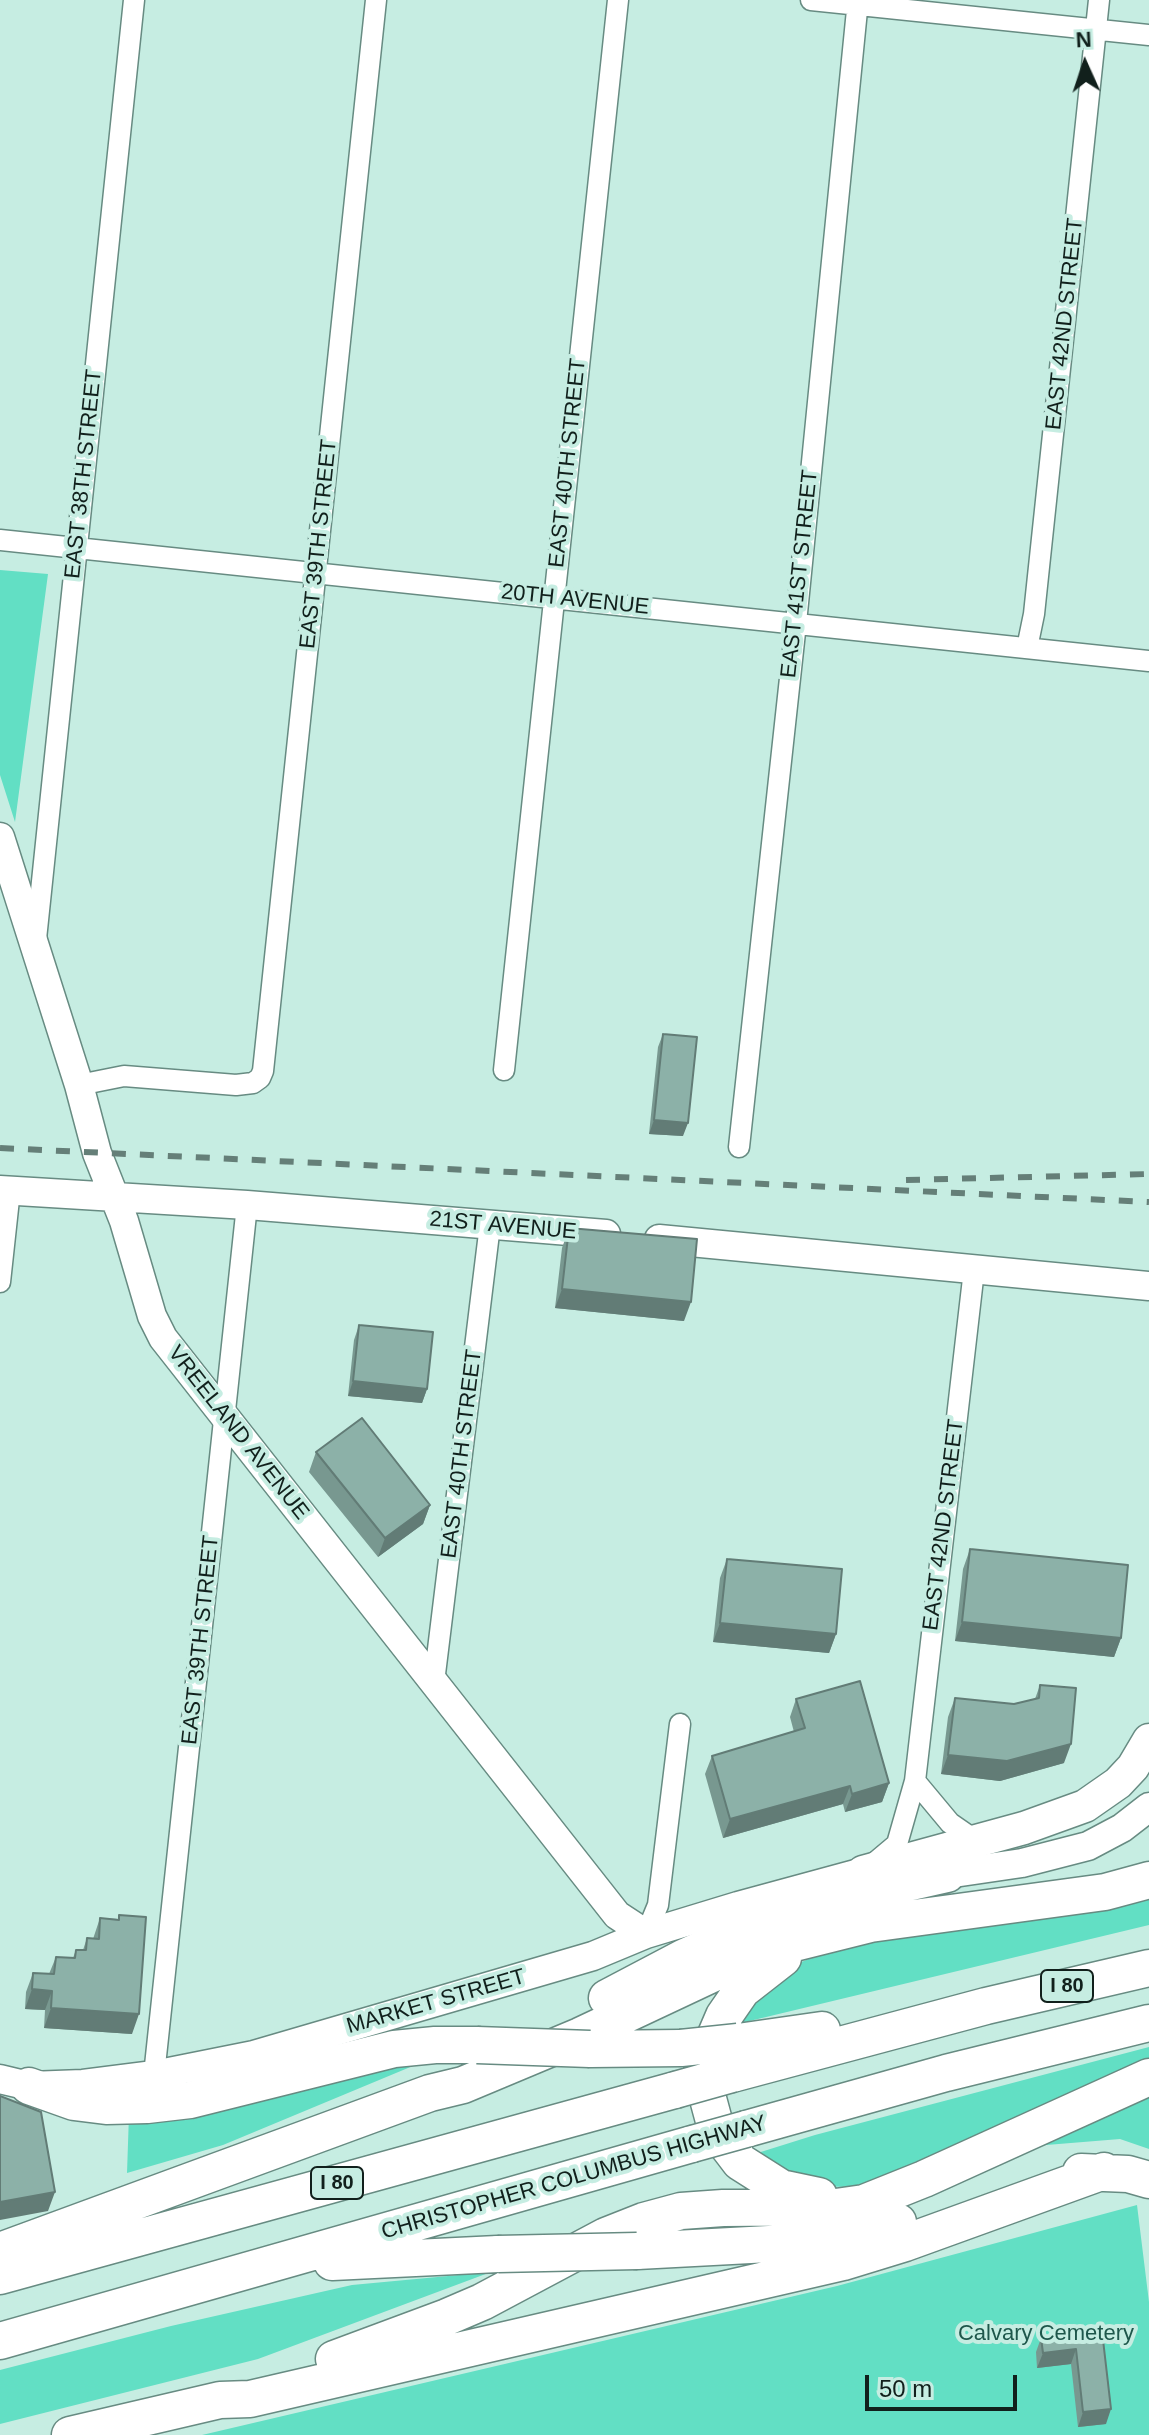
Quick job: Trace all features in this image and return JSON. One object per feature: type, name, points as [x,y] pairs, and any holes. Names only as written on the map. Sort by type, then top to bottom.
[{"type":"highway","points":[[430,2093],[456,2075],[733,1935],[803,1909],[947,1874]]},
{"type":"highway","points":[[0,2251],[430,2093],[463,2085],[565,2042],[731,1965],[782,1946],[870,1924],[1105,1892],[1149,1880]]},
{"type":"highway","points":[[835,1933],[793,1952],[742,1990],[724,2016],[712,2044],[707,2067],[707,2095],[714,2121],[740,2162],[781,2188],[816,2196],[884,2194]]},
{"type":"highway","name":"I 80","points":[[0,2276],[675,2090],[735,2058],[986,2006],[1149,1968]]},
{"type":"highway","name":"CHRISTOPHER COLUMBUS HIGHWAY","points":[[0,2341],[946,2073],[1149,2023]]},
{"type":"highway","points":[[15,2083],[74,2102],[106,2106],[147,2105],[190,2100],[394,2049],[424,2045],[681,2048],[735,2058]]},
{"type":"highway","points":[[220,2400],[246,2387],[372,2346],[447,2317],[482,2302],[606,2236],[644,2221],[681,2211],[836,2207],[864,2203],[1149,2077]]},
{"type":"highway","points":[[70,2435],[220,2400],[250,2399],[843,2262],[905,2243],[1104,2171]]},
{"type":"highway","points":[[271,2265],[788,2243],[834,2237],[928,2214],[1049,2176],[1104,2171],[1149,2180]]},
{"type":"main road","name":"VREELAND AVENUE","points":[[0,837],[79,1085],[97,1153],[114,1195],[152,1316],[163,1338],[617,1915],[646,1934]]},
{"type":"main road","name":"21ST AVENUE","points":[[5,1190],[114,1195],[490,1225],[1149,1286]]},
{"type":"main road","points":[[863,1872],[1024,1828],[1085,1806],[1118,1783],[1133,1767],[1149,1740]]},
{"type":"main road","name":"MARKET STREET","points":[[15,2083],[83,2084],[154,2075],[254,2055],[593,1956],[646,1934],[863,1872],[947,1874],[1056,1856],[1088,1846],[1122,1828],[1149,1807]]},
{"type":"street","name":"EAST 38TH STREET","points":[[35,948],[134,0]]},
{"type":"street","name":"EAST 39TH STREET","points":[[79,1085],[124,1076],[236,1085],[253,1083],[260,1078],[265,1057],[376,0]]},
{"type":"street","name":"EAST 40TH STREET","points":[[504,1070],[618,0]]},
{"type":"street","points":[[811,0],[857,2],[1149,35]]},
{"type":"street","name":"EAST 42ND STREET","points":[[1027,648],[1034,614],[1099,0]]},
{"type":"street","name":"EAST 41ST STREET","points":[[739,1147],[796,623],[857,2]]},
{"type":"street","name":"20TH AVENUE","points":[[0,540],[1149,661]]},
{"type":"street","points":[[0,1282],[5,1190]]},
{"type":"street","name":"EAST 39TH STREET","points":[[154,2075],[247,1205]]},
{"type":"street","name":"EAST 40TH STREET","points":[[434,1682],[490,1225]]},
{"type":"street","name":"EAST 42ND STREET","points":[[863,1872],[897,1844],[915,1781],[974,1270]]},
{"type":"street","points":[[646,1934],[658,1905],[680,1724]]},
{"type":"street","points":[[915,1781],[950,1823],[976,1841]]},
{"type":"green space","points":[[0,570],[48,574],[15,822],[0,775]]},
{"type":"green space","points":[[1149,1896],[1149,1925],[737,2024],[768,1977],[833,1948]]},
{"type":"green space","points":[[1149,2047],[1149,2062],[890,2177],[849,2187],[811,2186],[748,2156],[815,2135]]},
{"type":"green space","points":[[444,2053],[223,2145],[127,2173],[129,2114]]},
{"type":"green space","points":[[1149,2089],[1149,2149],[1120,2139],[1034,2146]]},
{"type":"green space","name":"Calvary Cemetery","points":[[1137,2205],[1149,2302],[1149,2435],[202,2435],[837,2286]]},
{"type":"green space","points":[[491,2272],[258,2359],[0,2424],[0,2370],[171,2326],[352,2285]]},
{"type":"building","points":[[663,1034],[697,1037],[688,1123],[654,1120]]},
{"type":"building","points":[[569,1228],[697,1239],[691,1302],[562,1289]]},
{"type":"building","points":[[359,1325],[433,1332],[427,1389],[353,1381]]},
{"type":"building","points":[[362,1418],[430,1505],[385,1538],[316,1452]]},
{"type":"building","points":[[970,1549],[1128,1565],[1121,1638],[962,1622]]},
{"type":"building","points":[[727,1559],[842,1569],[836,1634],[720,1623]]},
{"type":"building","points":[[860,1681],[889,1783],[852,1794],[850,1786],[730,1819],[712,1756],[805,1728],[796,1699]]},
{"type":"building","points":[[1040,1685],[1076,1688],[1071,1744],[1007,1761],[948,1755],[955,1698],[1014,1704],[1039,1698]]},
{"type":"building","points":[[119,1915],[146,1917],[139,2014],[51,2008],[52,1991],[32,1989],[33,1973],[54,1974],[56,1957],[75,1958],[76,1950],[86,1950],[87,1938],[99,1939],[100,1918],[119,1920]]},
{"type":"building","points":[[0,2096],[41,2112],[55,2192],[0,2202]]},
{"type":"building","points":[[1102,2331],[1111,2409],[1083,2412],[1076,2349],[1043,2353],[1041,2338]]},
{"type":"railway","points":[[0,1148],[1149,1202]]},
{"type":"railway","points":[[906,1180],[1149,1174]]}]
